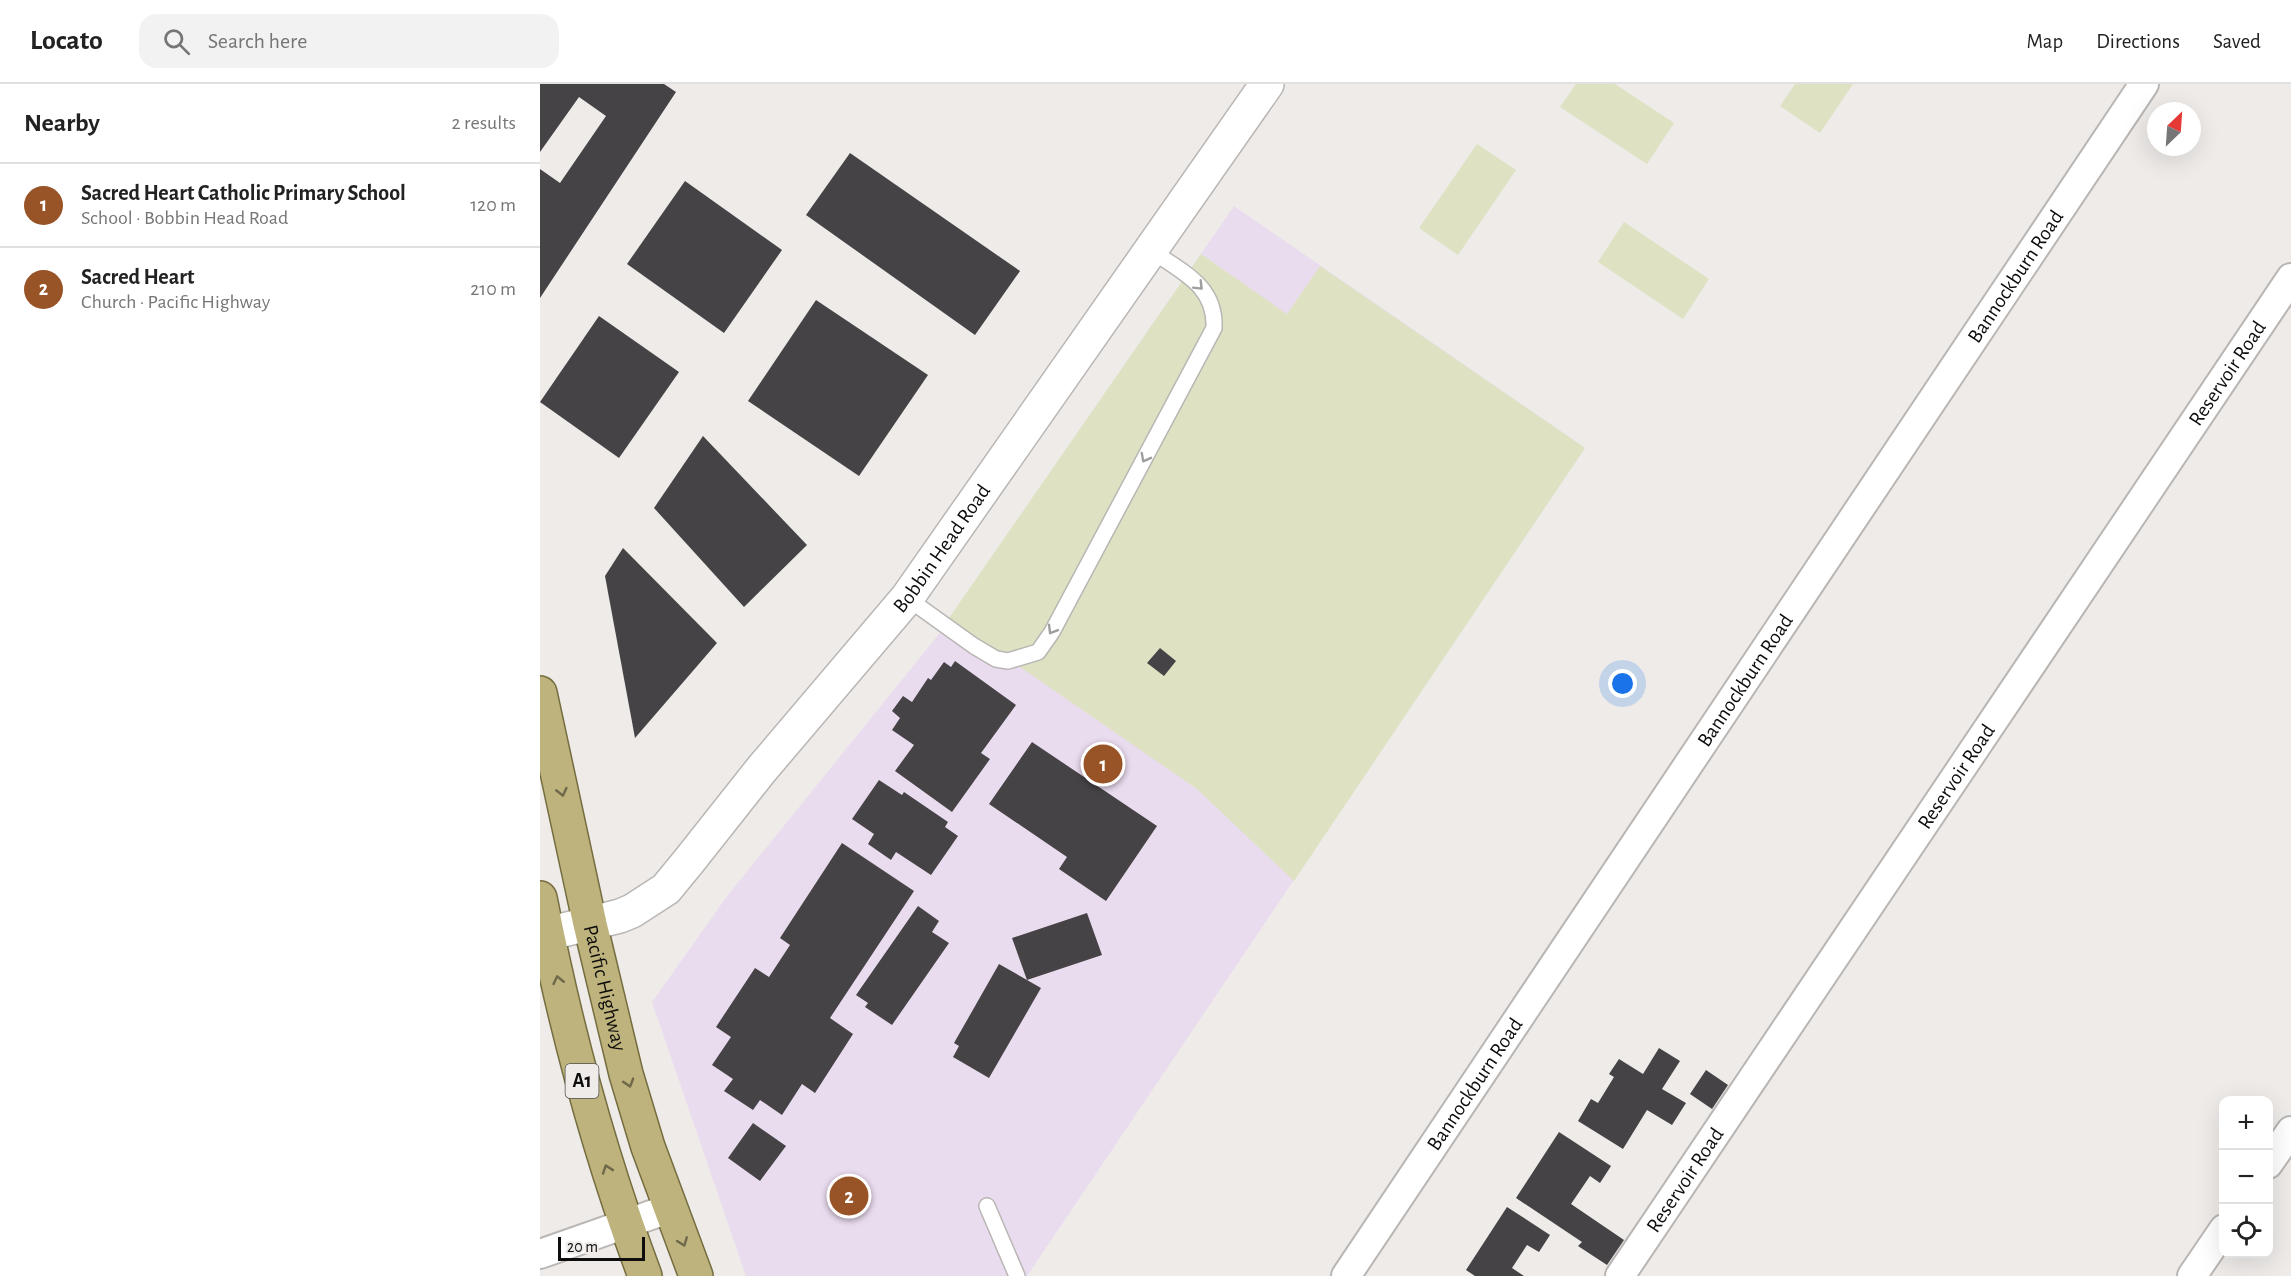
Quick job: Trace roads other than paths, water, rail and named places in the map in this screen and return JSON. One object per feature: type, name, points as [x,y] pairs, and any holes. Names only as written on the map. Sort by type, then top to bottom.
[{"type":"highway","name":"Pacific Highway","points":[[540,693],[590,924],[626,1074],[648,1147],[696,1276]]},
{"type":"highway","name":"A1","points":[[540,898],[583,1086],[603,1154],[645,1276]]},
{"type":"main road","name":"Bobbin Head Road","points":[[547,934],[632,911],[666,889],[762,770],[907,598],[1267,84]]},
{"type":"street","name":"Bannockburn Road","points":[[1346,1276],[2144,84]]},
{"type":"street","name":"Reservoir Road","points":[[1620,1276],[2291,278]]},
{"type":"street","points":[[2273,1157],[2291,1131]]},
{"type":"street","points":[[540,1254],[671,1208]]},
{"type":"street","points":[[2192,1276],[2219,1236]]},
{"type":"lane","points":[[907,598],[996,659],[1018,659],[1038,652],[1057,622],[1214,327],[1215,311],[1199,284],[1152,251]]},
{"type":"lane","points":[[987,1206],[1017,1276]]},
{"type":"place","name":"Sacred Heart Catholic Primary School","points":[[1103,764]]},
{"type":"place","name":"Sacred Heart","points":[[849,1196]]}]
